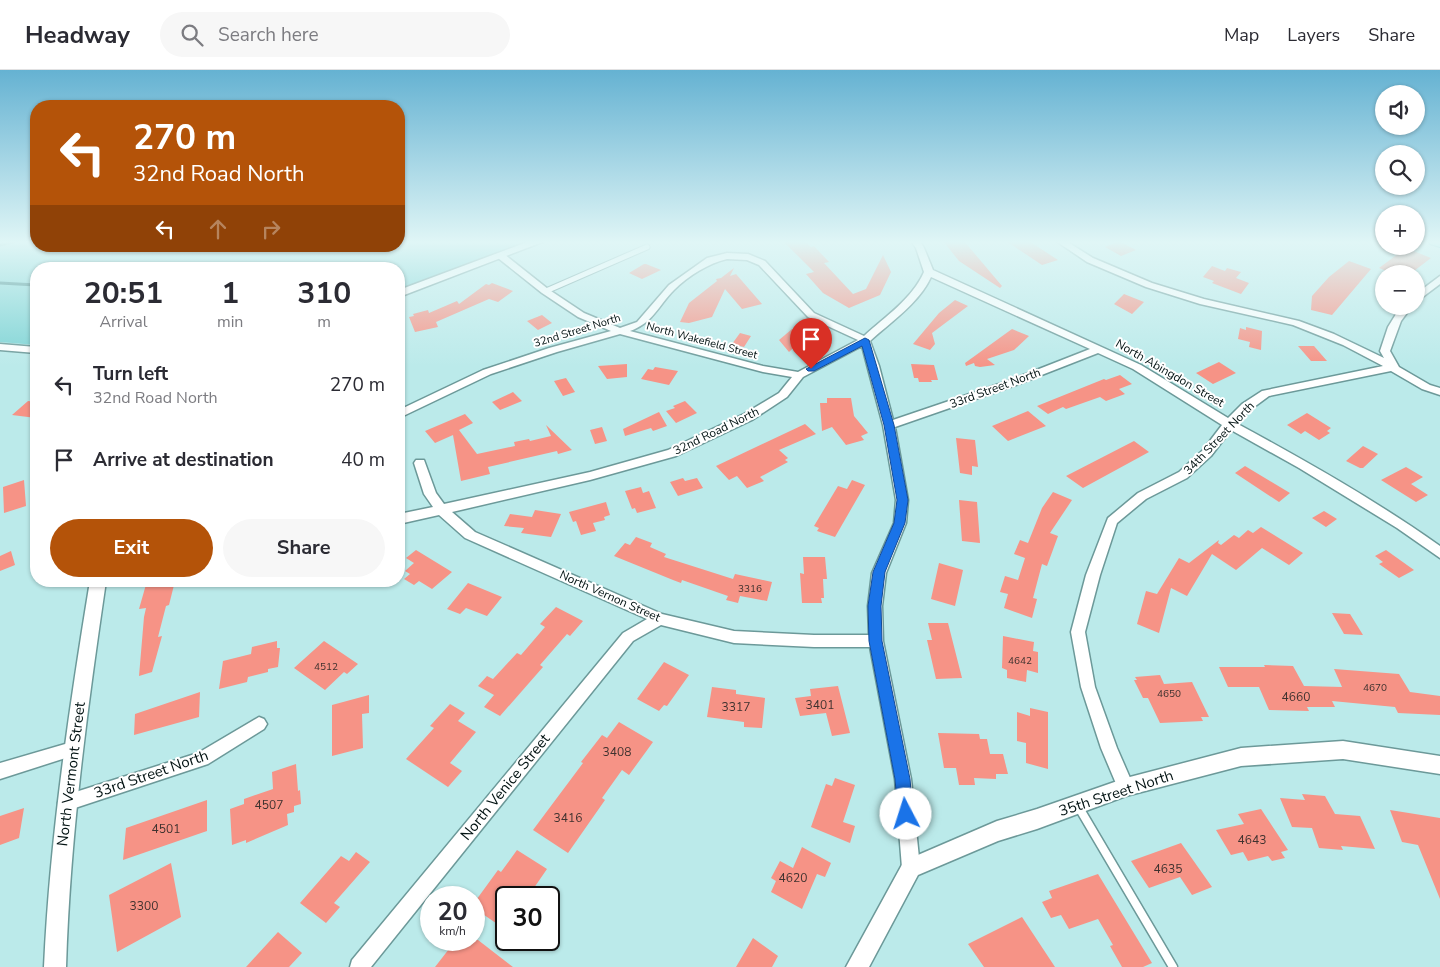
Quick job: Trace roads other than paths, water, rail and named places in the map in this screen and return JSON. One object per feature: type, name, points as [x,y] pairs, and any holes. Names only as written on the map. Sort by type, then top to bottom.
[{"type":"street","points":[[405,292],[429,283]]},
{"type":"street","name":"North Wakefield Street","points":[[536,283],[581,315],[619,330],[763,369],[799,374]]},
{"type":"street","name":"32nd Street North","points":[[405,411],[488,372],[640,324],[678,283]]},
{"type":"street","name":"32nd Street North","points":[[781,283],[811,315],[865,340]]},
{"type":"street","name":"32nd Road North","points":[[405,518],[590,476],[672,453],[748,417],[783,395],[799,374],[844,353],[865,340],[912,298],[924,283]]},
{"type":"street","name":"North Abingdon Street","points":[[953,283],[1137,367],[1228,424],[1311,470],[1401,525],[1440,553]]},
{"type":"street","points":[[1146,283],[1201,301],[1296,323],[1344,340],[1394,367],[1440,398]]},
{"type":"street","points":[[1425,292],[1435,283]]},
{"type":"street","points":[[1394,367],[1385,351],[1389,336],[1400,315]]},
{"type":"street","points":[[857,967],[911,868],[902,779],[876,641],[875,606],[879,572],[900,523],[902,500],[889,425],[865,340]]},
{"type":"street","points":[[0,347],[30,350]]},
{"type":"street","name":"33rd Street North","points":[[889,425],[1012,383],[1100,349]]},
{"type":"street","name":"34th Street North","points":[[1126,787],[1109,748],[1088,687],[1078,632],[1093,575],[1112,521],[1142,496],[1183,475],[1207,453],[1228,424],[1246,407],[1266,393],[1394,367]]},
{"type":"street","points":[[1426,387],[1440,392]]},
{"type":"street","name":"North Vernon Street","points":[[420,463],[430,494],[442,510],[470,535],[660,618],[734,637],[814,641],[876,641]]},
{"type":"street","name":"North Vermont Street","points":[[55,967],[56,899],[66,803],[72,749],[97,587]]},
{"type":"street","name":"North Venice Street","points":[[359,967],[628,637],[660,618]]},
{"type":"street","name":"33rd Street North","points":[[66,803],[202,759],[260,724]]},
{"type":"street","points":[[0,771],[72,749]]},
{"type":"street","name":"35th Street North","points":[[911,868],[997,831],[1126,787],[1241,757],[1343,750],[1440,765]]},
{"type":"lane","points":[[546,291],[565,283]]},
{"type":"lane","points":[[1077,805],[1174,967]]},
{"type":"waterway","points":[[0,283],[30,285]]}]
